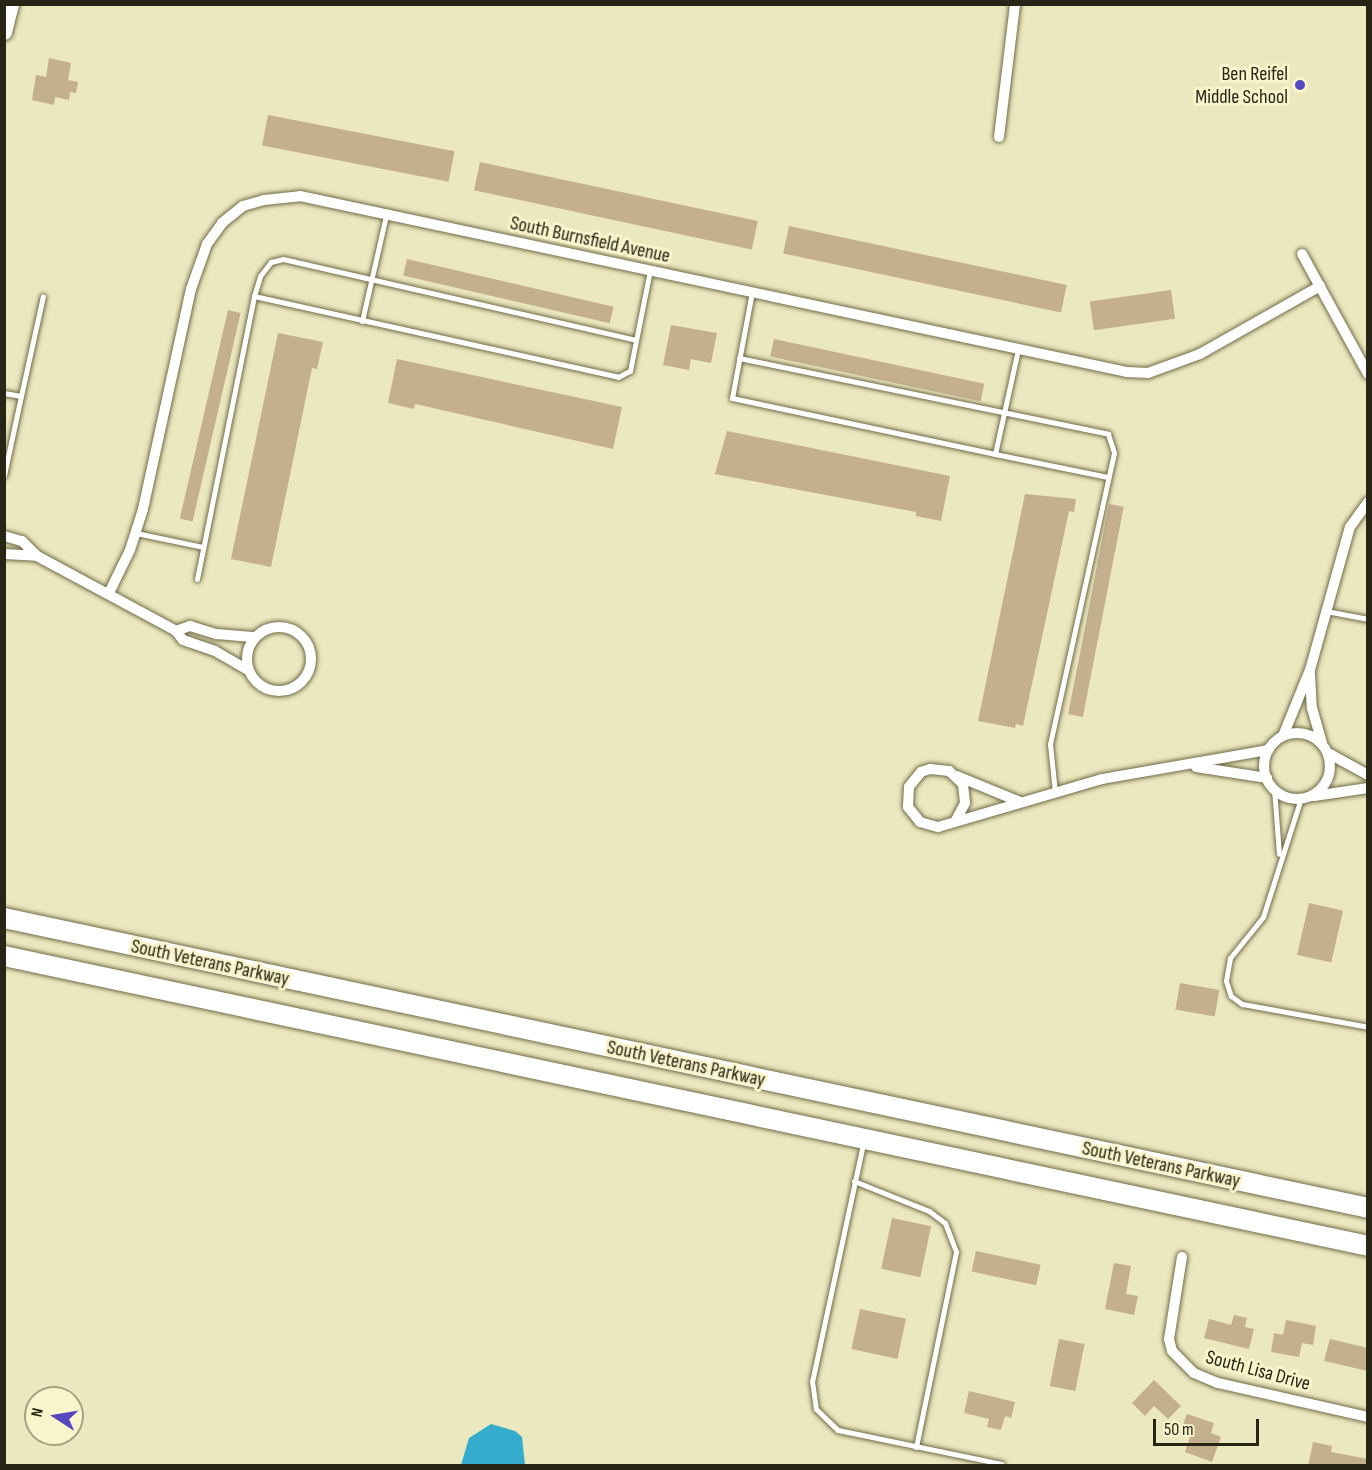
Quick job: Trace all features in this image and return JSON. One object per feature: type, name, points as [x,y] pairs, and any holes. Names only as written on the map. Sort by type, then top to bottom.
[{"type":"highway","name":"South Veterans Parkway","points":[[4,918],[1368,1208]]},
{"type":"highway","name":"South Veterans Parkway","points":[[4,956],[1368,1245]]},
{"type":"street","points":[[4,32],[11,4]]},
{"type":"street","points":[[999,137],[1015,4]]},
{"type":"street","name":"South Burnsfield Avenue","points":[[109,593],[136,533],[191,289],[207,244],[222,223],[243,206],[300,196],[1100,367],[1148,373],[1200,354],[1320,286]]},
{"type":"street","points":[[1302,254],[1368,374]]},
{"type":"street","points":[[1368,502],[1350,527],[1310,670],[1283,736],[1268,750],[1265,760],[1267,778],[1274,789],[1283,796],[1304,798],[1368,788]]},
{"type":"street","points":[[4,536],[22,541],[37,556],[177,631],[183,640],[249,671],[262,686],[282,691],[301,682],[310,664],[306,643],[291,630],[269,628],[255,637],[248,651],[249,671]]},
{"type":"street","points":[[4,554],[37,556]]},
{"type":"street","points":[[177,631],[190,626],[218,634],[255,637]]},
{"type":"street","points":[[1304,798],[1324,786],[1329,775],[1325,748],[1312,708],[1310,670]]},
{"type":"street","points":[[1283,736],[1304,733],[1368,775]]},
{"type":"street","points":[[1020,802],[949,771],[930,769],[914,779],[907,797],[913,815],[920,822],[938,827],[956,820],[1004,811],[1020,802],[1102,779],[1268,750]]},
{"type":"street","points":[[1190,765],[1267,778]]},
{"type":"street","points":[[956,820],[965,803],[966,794],[957,776]]},
{"type":"street","name":"South Lisa Drive","points":[[1182,1257],[1169,1339],[1172,1351],[1194,1373],[1218,1383],[1368,1417]]},
{"type":"lane","points":[[362,321],[386,215]]},
{"type":"lane","points":[[197,579],[254,297],[260,276],[270,262],[283,259],[636,340]]},
{"type":"lane","points":[[254,297],[618,377],[630,371],[650,270]]},
{"type":"lane","points":[[752,292],[732,398],[1108,477]]},
{"type":"lane","points":[[4,475],[43,296]]},
{"type":"lane","points":[[995,454],[1018,349]]},
{"type":"lane","points":[[739,357],[1108,434],[1114,453],[1050,744],[1055,792]]},
{"type":"lane","points":[[4,393],[21,396]]},
{"type":"lane","points":[[136,533],[203,547]]},
{"type":"lane","points":[[1326,611],[1368,619]]},
{"type":"lane","points":[[1274,789],[1279,856]]},
{"type":"lane","points":[[1304,798],[1279,856],[1263,917],[1230,958],[1226,981],[1231,996],[1242,1004],[1266,1012],[1368,1027]]},
{"type":"lane","points":[[865,1139],[812,1381],[812,1396],[821,1417],[838,1430],[1002,1464]]},
{"type":"lane","points":[[854,1181],[929,1211],[945,1223],[954,1243],[956,1252],[916,1447]]},
{"type":"water","points":[[491,1424],[515,1431],[522,1437],[525,1465],[461,1465],[469,1438]]},
{"type":"building","points":[[49,58],[71,63],[68,80],[78,82],[76,93],[70,92],[69,100],[55,97],[54,105],[32,100],[36,75],[46,77]]},
{"type":"building","points":[[268,115],[455,151],[449,182],[262,145]]},
{"type":"building","points":[[480,162],[758,221],[752,249],[474,190]]},
{"type":"building","points":[[789,226],[1067,285],[1061,312],[783,253]]},
{"type":"building","points":[[407,259],[614,307],[610,323],[403,276]]},
{"type":"building","points":[[1171,290],[1175,319],[1094,330],[1090,301]]},
{"type":"building","points":[[228,310],[241,313],[193,521],[180,519]]},
{"type":"building","points":[[671,325],[717,333],[711,363],[691,359],[689,370],[663,365]]},
{"type":"building","points":[[278,333],[323,342],[317,369],[312,368],[271,567],[231,559]]},
{"type":"building","points":[[774,339],[984,384],[981,401],[770,357]]},
{"type":"building","points":[[397,359],[622,407],[613,449],[415,404],[414,409],[388,403]]},
{"type":"building","points":[[727,431],[950,476],[941,521],[916,516],[916,512],[715,474]]},
{"type":"building","points":[[1025,494],[1076,499],[1074,512],[1069,511],[1023,726],[1016,724],[1015,728],[978,721]]},
{"type":"building","points":[[1109,504],[1124,507],[1083,717],[1068,714]]},
{"type":"building","points":[[1309,903],[1343,911],[1331,963],[1297,955]]},
{"type":"building","points":[[1180,983],[1219,990],[1215,1017],[1175,1010]]},
{"type":"building","points":[[892,1218],[931,1226],[920,1277],[881,1269]]},
{"type":"building","points":[[976,1251],[1041,1265],[1036,1285],[972,1272]]},
{"type":"building","points":[[1114,1263],[1131,1266],[1126,1294],[1138,1296],[1134,1315],[1105,1309]]},
{"type":"building","points":[[860,1309],[906,1319],[897,1359],[851,1349]]},
{"type":"building","points":[[1234,1315],[1247,1318],[1245,1327],[1254,1329],[1249,1349],[1204,1338],[1209,1319],[1231,1325]]},
{"type":"building","points":[[1286,1320],[1316,1326],[1313,1345],[1302,1343],[1299,1357],[1271,1352],[1274,1333],[1283,1335]]},
{"type":"building","points":[[1059,1339],[1085,1344],[1075,1391],[1050,1386]]},
{"type":"building","points":[[1330,1339],[1368,1348],[1368,1371],[1324,1361]]},
{"type":"building","points":[[1154,1380],[1181,1406],[1168,1419],[1154,1406],[1145,1416],[1132,1403]]},
{"type":"building","points":[[969,1391],[1015,1402],[1011,1418],[1005,1416],[1001,1430],[987,1427],[989,1419],[964,1413]]},
{"type":"building","points":[[1187,1414],[1214,1423],[1211,1433],[1221,1437],[1212,1462],[1185,1452],[1190,1437],[1180,1433]]},
{"type":"building","points":[[1313,1442],[1332,1446],[1331,1452],[1368,1459],[1368,1466],[1308,1466]]},
{"type":"place","name":"Ben Reifel Middle School","points":[[1300,85]]}]
